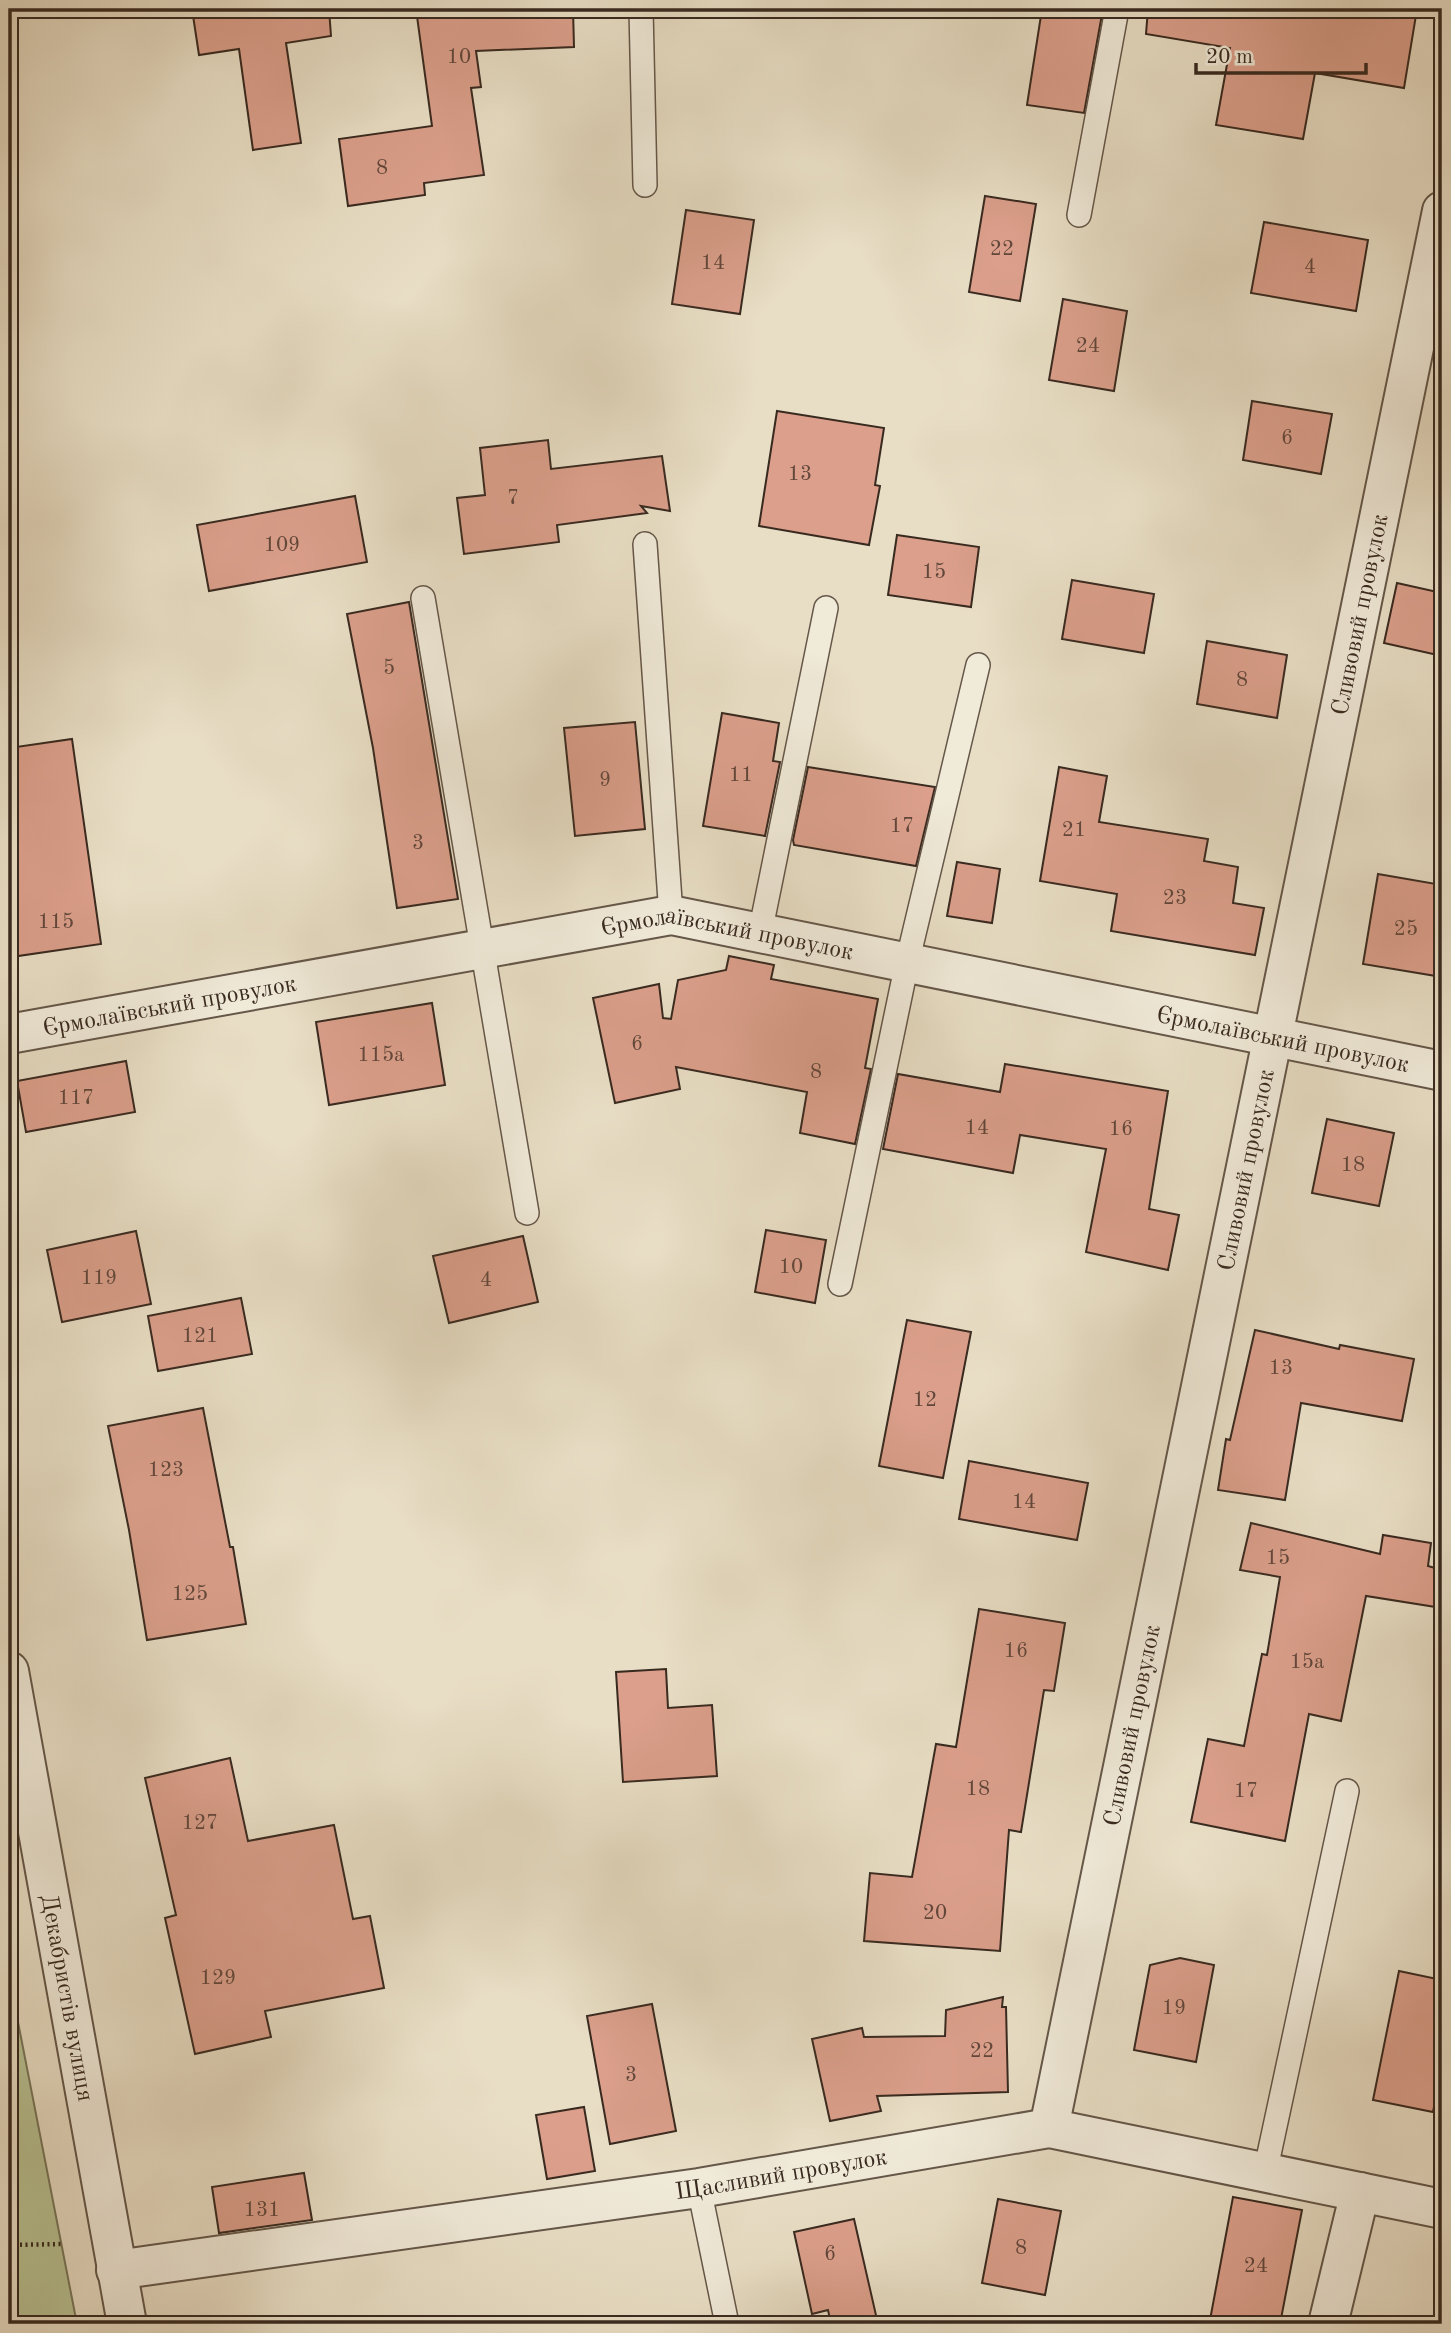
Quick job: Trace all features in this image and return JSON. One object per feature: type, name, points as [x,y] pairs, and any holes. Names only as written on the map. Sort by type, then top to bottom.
[{"type":"street","name":"Сливовий провулок","points":[[1049,2128],[1442,211]]},
{"type":"street","name":"Єрмолаївський провулок","points":[[9,1034],[671,915],[1442,1070]]},
{"type":"street","name":"Декабристів вулиця","points":[[9,1671],[127,2324]]},
{"type":"street","name":"Щасливий провулок","points":[[116,2270],[699,2188],[1049,2128],[1442,2209]]},
{"type":"street","points":[[1328,2324],[1360,2193]]},
{"type":"lane","points":[[641,9],[645,185]]},
{"type":"lane","points":[[1079,215],[1117,9]]},
{"type":"lane","points":[[646,544],[671,915]]},
{"type":"lane","points":[[423,598],[527,1213]]},
{"type":"lane","points":[[760,933],[826,608]]},
{"type":"lane","points":[[840,1284],[907,963],[978,665]]},
{"type":"lane","points":[[1265,2173],[1348,1791]]},
{"type":"lane","points":[[699,2188],[727,2324]]},
{"type":"green space","points":[[9,1976],[77,2324],[9,2324]]},
{"type":"building","points":[[192,9],[329,9],[331,36],[286,43],[301,143],[253,150],[239,49],[199,55]]},
{"type":"building","points":[[416,9],[573,9],[574,47],[476,51],[481,87],[471,88],[484,175],[424,183],[425,195],[348,206],[339,139],[432,126]]},
{"type":"building","points":[[1042,9],[1103,9],[1084,113],[1027,105]]},
{"type":"building","points":[[1148,9],[1417,9],[1404,88],[1315,73],[1303,139],[1216,125],[1230,48],[1146,34]]},
{"type":"building","points":[[985,196],[1036,204],[1020,301],[969,292]]},
{"type":"building","points":[[686,210],[754,220],[740,314],[672,304]]},
{"type":"building","points":[[1264,222],[1368,240],[1356,311],[1251,293]]},
{"type":"building","points":[[1063,299],[1127,311],[1114,391],[1049,380]]},
{"type":"building","points":[[1252,401],[1332,414],[1321,474],[1243,460]]},
{"type":"building","points":[[777,411],[884,428],[875,485],[880,486],[869,545],[759,526]]},
{"type":"building","points":[[548,440],[551,469],[662,456],[670,511],[641,506],[647,513],[557,525],[559,542],[464,554],[457,498],[485,495],[480,448]]},
{"type":"building","points":[[355,496],[367,562],[209,591],[197,525]]},
{"type":"building","points":[[897,535],[979,547],[971,607],[888,595]]},
{"type":"building","points":[[1072,580],[1154,594],[1144,653],[1062,639]]},
{"type":"building","points":[[1397,583],[1442,593],[1442,656],[1384,643]]},
{"type":"building","points":[[409,602],[458,899],[397,908],[373,748],[347,614]]},
{"type":"building","points":[[1207,641],[1287,655],[1277,718],[1197,704]]},
{"type":"building","points":[[722,713],[779,723],[773,761],[780,762],[765,836],[703,826]]},
{"type":"building","points":[[635,722],[645,829],[575,836],[564,728]]},
{"type":"building","points":[[72,739],[101,944],[18,956],[9,888],[9,748]]},
{"type":"building","points":[[808,767],[935,787],[916,866],[794,845]]},
{"type":"building","points":[[1059,767],[1107,776],[1099,822],[1208,839],[1204,861],[1238,867],[1233,903],[1264,908],[1255,955],[1111,931],[1117,894],[1040,881]]},
{"type":"building","points":[[957,862],[1000,869],[992,923],[947,916]]},
{"type":"building","points":[[1378,874],[1442,885],[1442,977],[1363,964]]},
{"type":"building","points":[[729,956],[774,965],[771,979],[878,999],[865,1068],[871,1069],[855,1144],[800,1133],[807,1092],[676,1067],[680,1089],[615,1103],[593,998],[659,984],[663,1018],[671,1019],[678,980],[726,970]]},
{"type":"building","points":[[432,1003],[445,1085],[329,1105],[316,1022]]},
{"type":"building","points":[[126,1061],[135,1112],[26,1132],[17,1081]]},
{"type":"building","points":[[1005,1064],[1168,1091],[1149,1209],[1179,1215],[1168,1270],[1086,1252],[1106,1149],[1020,1135],[1013,1173],[883,1149],[898,1074],[1000,1092]]},
{"type":"building","points":[[1327,1119],[1394,1133],[1379,1206],[1312,1193]]},
{"type":"building","points":[[766,1230],[826,1240],[815,1303],[755,1292]]},
{"type":"building","points":[[136,1231],[151,1304],[62,1322],[47,1250]]},
{"type":"building","points":[[523,1236],[538,1302],[449,1323],[433,1256]]},
{"type":"building","points":[[241,1298],[252,1354],[158,1371],[148,1316]]},
{"type":"building","points":[[907,1320],[971,1332],[943,1478],[879,1466]]},
{"type":"building","points":[[1255,1330],[1339,1349],[1340,1345],[1414,1359],[1402,1421],[1301,1403],[1285,1500],[1218,1490],[1226,1439],[1230,1440]]},
{"type":"building","points":[[203,1408],[230,1547],[233,1547],[246,1624],[147,1640],[108,1426]]},
{"type":"building","points":[[969,1461],[1088,1483],[1077,1540],[959,1519]]},
{"type":"building","points":[[1251,1523],[1380,1554],[1383,1535],[1431,1543],[1428,1566],[1442,1570],[1442,1608],[1366,1596],[1341,1721],[1309,1714],[1285,1841],[1191,1822],[1208,1739],[1244,1746],[1262,1654],[1267,1655],[1280,1577],[1240,1570]]},
{"type":"building","points":[[979,1609],[1065,1623],[1054,1691],[1044,1690],[1021,1832],[1009,1830],[1000,1951],[864,1941],[870,1873],[912,1877],[936,1744],[956,1747]]},
{"type":"building","points":[[666,1669],[668,1708],[712,1705],[717,1776],[623,1782],[616,1672]]},
{"type":"building","points":[[230,1758],[248,1841],[334,1825],[353,1919],[370,1916],[384,1988],[265,2011],[271,2037],[195,2054],[165,1918],[176,1915],[145,1778]]},
{"type":"building","points":[[1180,1958],[1214,1965],[1196,2062],[1134,2050],[1150,1965]]},
{"type":"building","points":[[1399,1971],[1442,1980],[1442,2066],[1433,2112],[1373,2100]]},
{"type":"building","points":[[1003,1997],[1002,2007],[1006,2007],[1008,2092],[877,2096],[881,2111],[830,2121],[812,2039],[862,2028],[864,2037],[945,2036],[946,2010]]},
{"type":"building","points":[[652,2004],[676,2131],[610,2144],[587,2016]]},
{"type":"building","points":[[584,2107],[595,2171],[547,2179],[536,2115]]},
{"type":"building","points":[[304,2173],[312,2220],[219,2233],[212,2187]]},
{"type":"building","points":[[1233,2197],[1302,2210],[1280,2324],[1233,2324],[1210,2320]]},
{"type":"building","points":[[998,2199],[1061,2211],[1045,2295],[982,2283]]},
{"type":"building","points":[[854,2219],[878,2324],[831,2324],[828,2310],[812,2314],[794,2232]]}]
